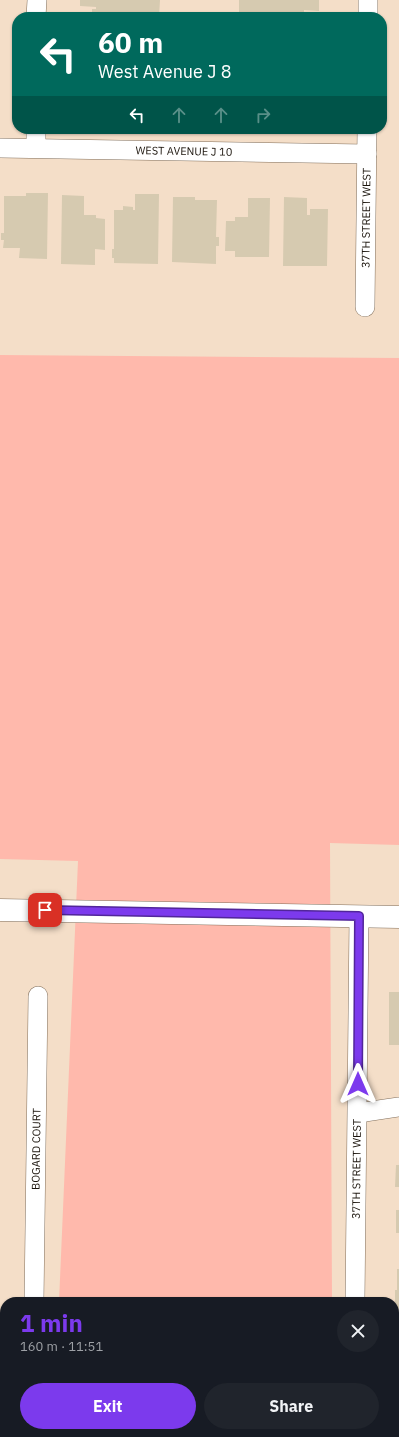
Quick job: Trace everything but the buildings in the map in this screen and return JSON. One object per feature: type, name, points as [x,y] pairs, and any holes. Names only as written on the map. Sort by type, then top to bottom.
[{"type":"street","points":[[36,12],[37,0]]},
{"type":"street","points":[[368,0],[368,12]]},
{"type":"street","points":[[36,134],[36,148]]},
{"type":"street","name":"37TH STREET WEST","points":[[365,307],[367,134]]},
{"type":"street","name":"WEST AVENUE J 10","points":[[0,148],[367,154]]},
{"type":"street","points":[[0,910],[399,917]]},
{"type":"street","name":"37TH STREET WEST","points":[[355,1297],[359,916]]},
{"type":"street","name":"BOGARD COURT","points":[[34,1297],[38,996]]},
{"type":"street","points":[[358,1113],[399,1107]]},
{"type":"shaded area","points":[[0,355],[399,358],[399,845],[330,843],[332,1297],[59,1297],[78,861],[0,859]]},
{"type":"route","points":[[45,910],[359,916],[358,1084]]}]
